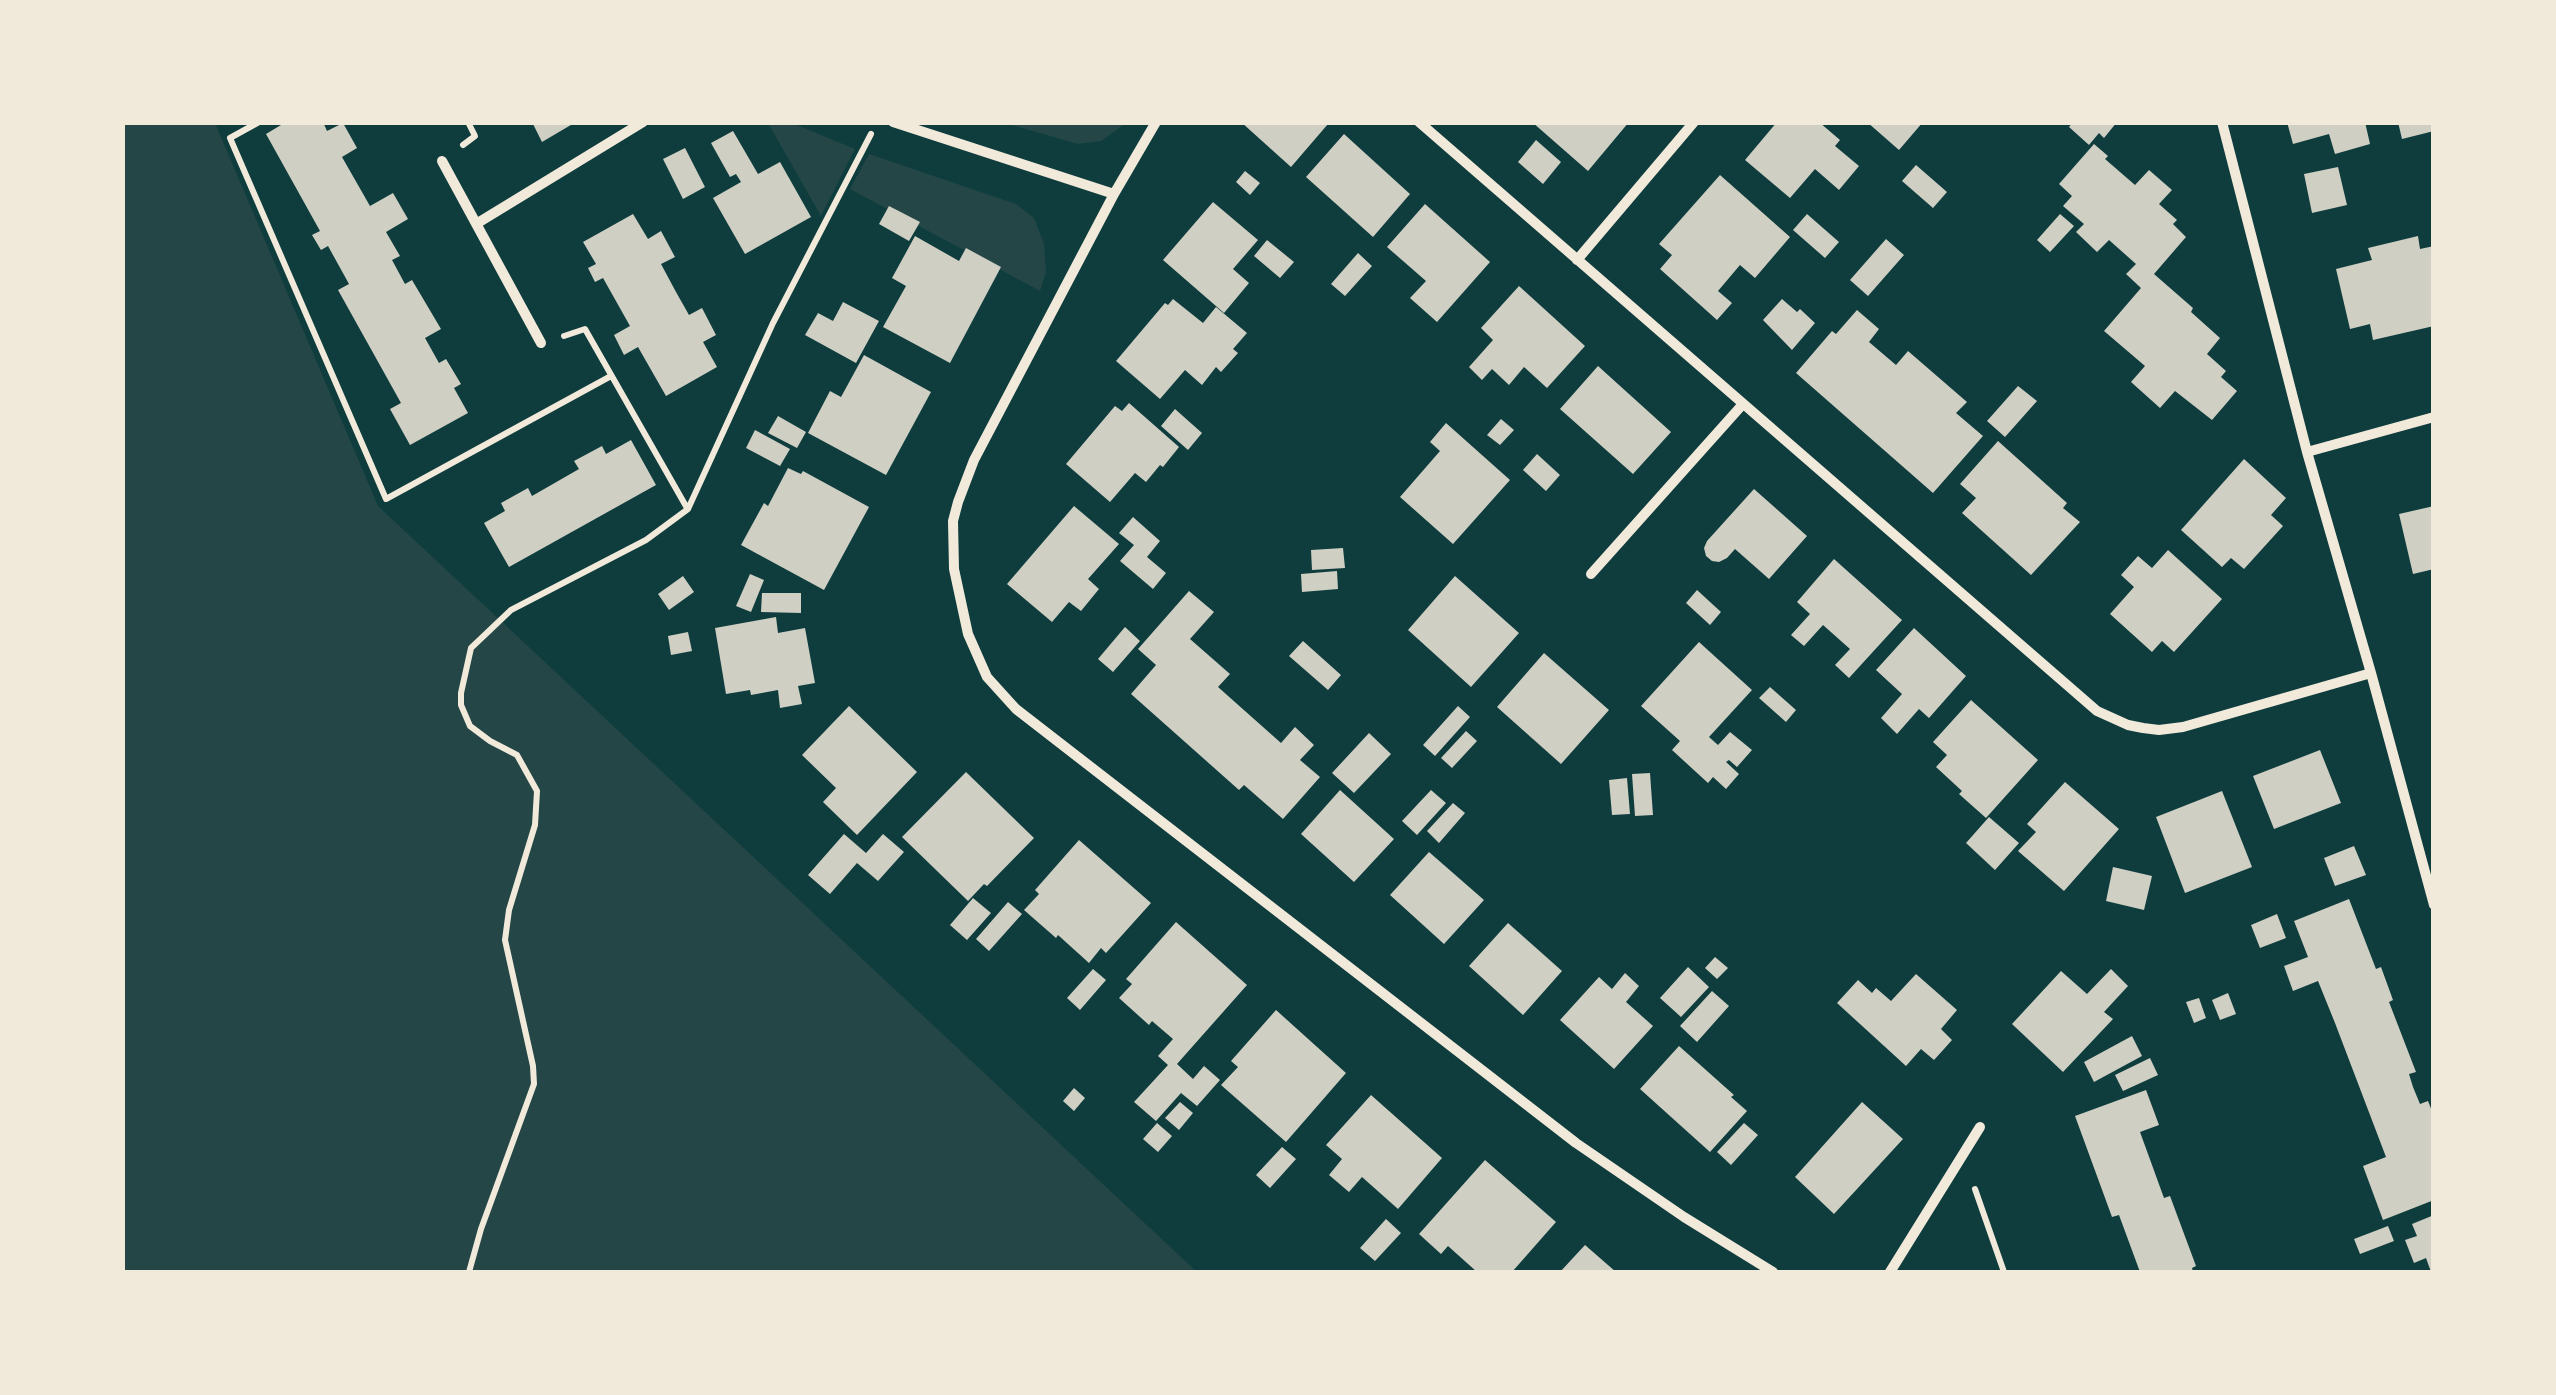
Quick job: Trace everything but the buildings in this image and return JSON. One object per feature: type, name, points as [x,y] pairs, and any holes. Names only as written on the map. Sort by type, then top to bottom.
[{"type":"street","points":[[476,224],[644,122]]},
{"type":"street","points":[[893,122],[1114,194]]},
{"type":"street","points":[[1156,122],[974,460],[958,502],[953,521],[954,569],[968,634],[987,677],[1016,709],[1576,1143],[1772,1272]]},
{"type":"street","points":[[1419,122],[2078,696],[2112,719],[2159,730],[2183,727],[2371,673]]},
{"type":"street","points":[[1577,260],[1694,122]]},
{"type":"street","points":[[2222,122],[2307,452],[2433,902]]},
{"type":"street","points":[[442,161],[541,343]]},
{"type":"street","points":[[1592,574],[1743,404]]},
{"type":"street","points":[[2307,452],[2434,417]]},
{"type":"street","points":[[1890,1272],[1980,1128]]},
{"type":"path","points":[[259,122],[230,138],[386,499],[611,376]]},
{"type":"path","points":[[469,1272],[534,1084],[505,940],[509,910],[535,825],[537,791],[517,755],[470,726],[461,694],[470,648],[510,610],[646,540],[688,509],[773,323],[878,122]]},
{"type":"path","points":[[541,343],[585,329],[688,509]]},
{"type":"path","points":[[1962,1154],[2004,1272]]},
{"type":"shaded area","points":[[1126,122],[1101,141],[1078,144],[1005,123]]},
{"type":"shaded area","points":[[122,123],[215,123],[378,506],[1197,1272],[123,1272]]},
{"type":"shaded area","points":[[768,123],[792,123],[855,149],[821,216]]},
{"type":"shaded area","points":[[869,154],[1016,204],[1034,218],[1044,244],[1046,272],[1040,291],[850,189]]}]
